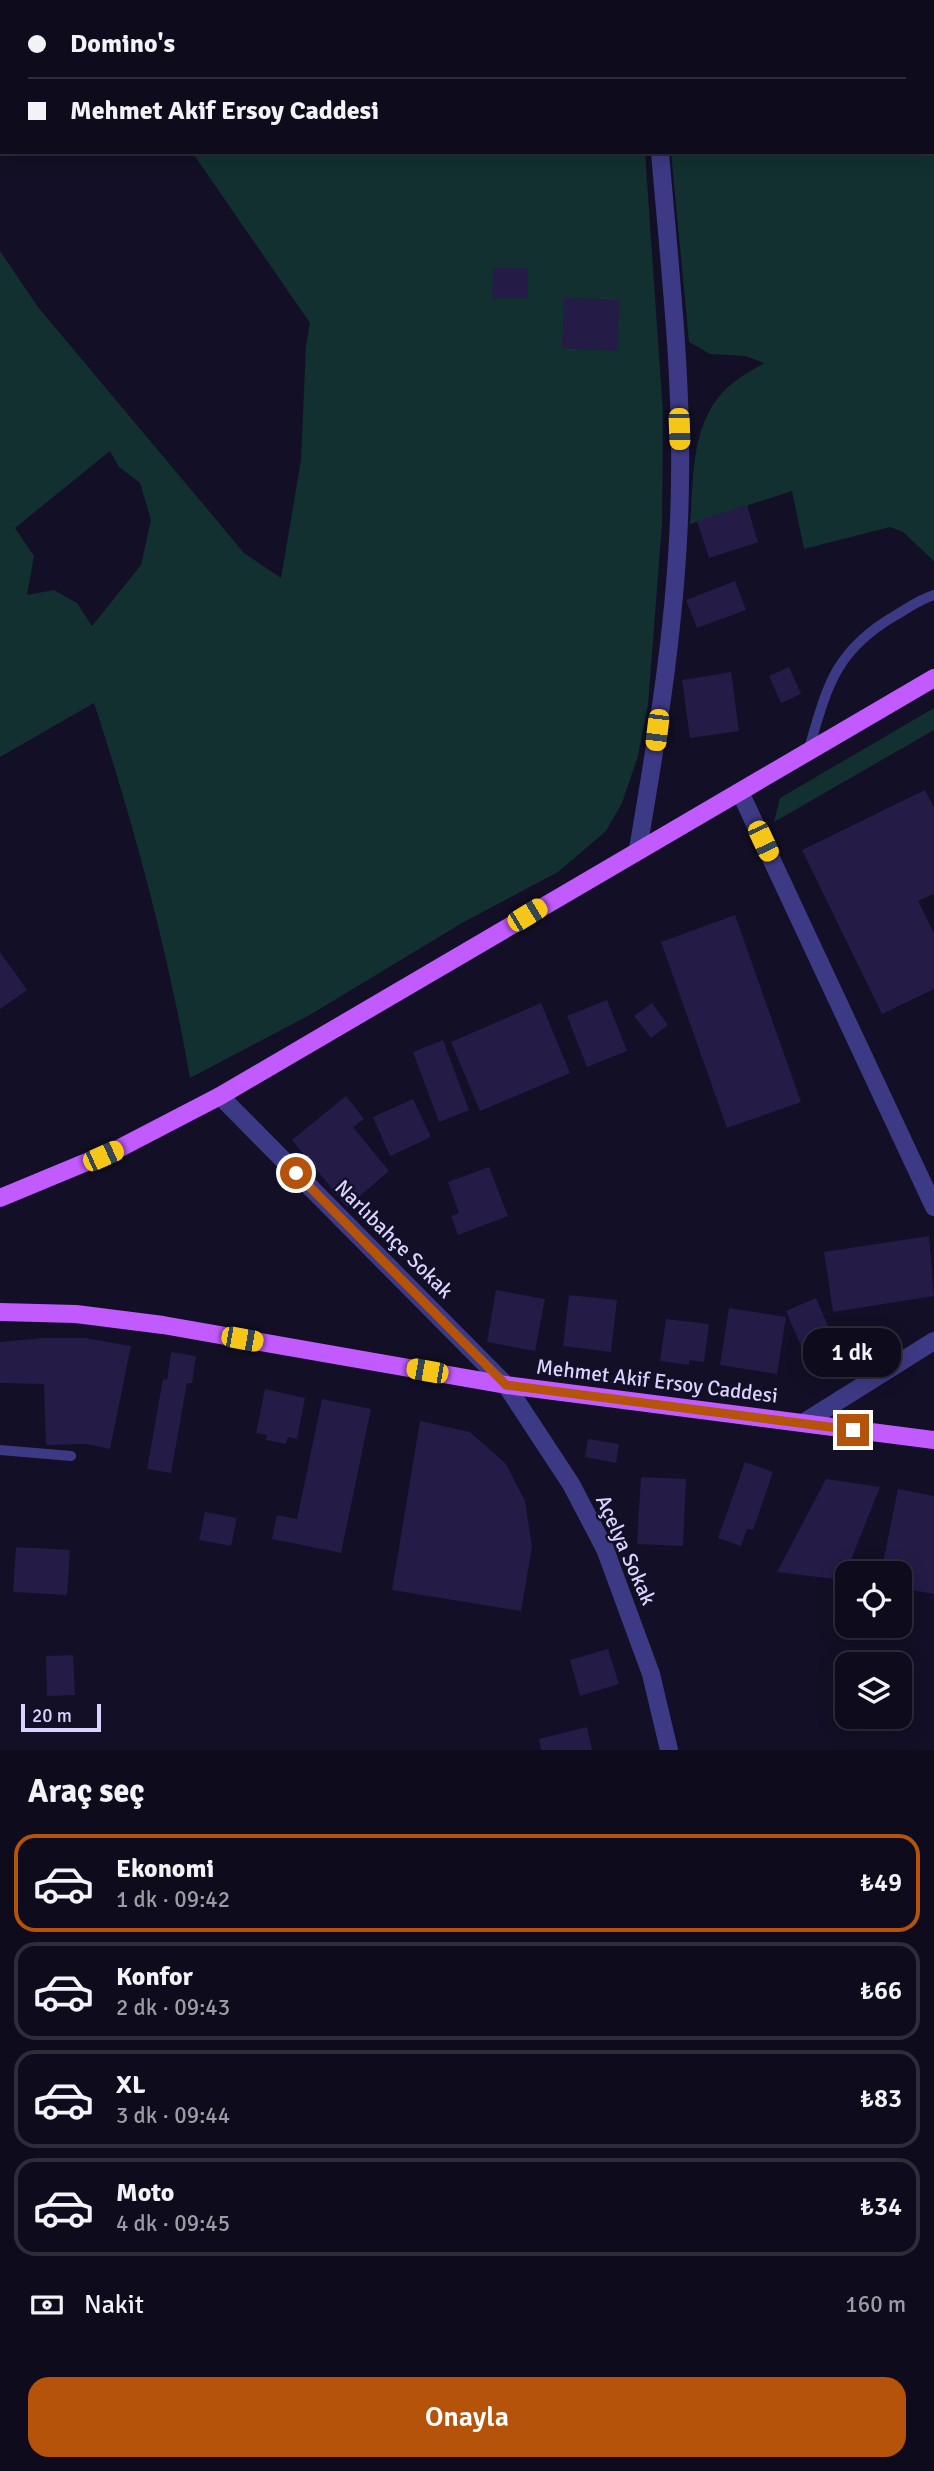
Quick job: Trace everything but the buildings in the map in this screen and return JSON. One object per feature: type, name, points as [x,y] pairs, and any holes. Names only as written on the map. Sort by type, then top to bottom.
[{"type":"main road","points":[[0,1198],[118,1149],[220,1096],[934,678]]},
{"type":"main road","name":"Mehmet Akif Ersoy Caddesi","points":[[0,1312],[76,1314],[163,1325],[506,1385],[934,1440]]},
{"type":"street","points":[[638,849],[654,758],[671,620],[680,481],[677,352],[660,154]]},
{"type":"street","points":[[740,792],[934,1207]]},
{"type":"street","name":"Narlıbahçe Sokak","points":[[220,1096],[506,1385]]},
{"type":"street","points":[[803,1423],[934,1341]]},
{"type":"street","name":"Açelya Sokak","points":[[506,1385],[571,1484],[605,1549],[651,1674],[668,1750]]},
{"type":"lane","points":[[808,752],[826,692],[844,656],[871,630],[934,595]]},
{"type":"lane","points":[[0,1450],[71,1456]]},
{"type":"green space","points":[[193,154],[645,154],[663,413],[662,524],[648,705],[638,756],[622,803],[606,831],[558,872],[462,923],[308,1016],[190,1078],[149,889],[94,703],[0,757],[0,251],[38,307],[244,553],[281,578],[301,460],[306,346],[310,323]],"holes":[[[110,451],[119,467],[140,483],[151,520],[141,565],[92,626],[77,603],[54,590],[27,595],[34,556],[15,528]]]},
{"type":"green space","points":[[671,154],[934,154],[934,561],[903,532],[890,527],[804,549],[792,491],[690,524],[696,451],[707,417],[728,387],[764,363],[746,356],[710,354],[689,342]]},
{"type":"green space","points":[[934,708],[934,730],[774,822],[780,798]]},
{"type":"route","points":[[296,1173],[506,1385],[853,1430]]}]
